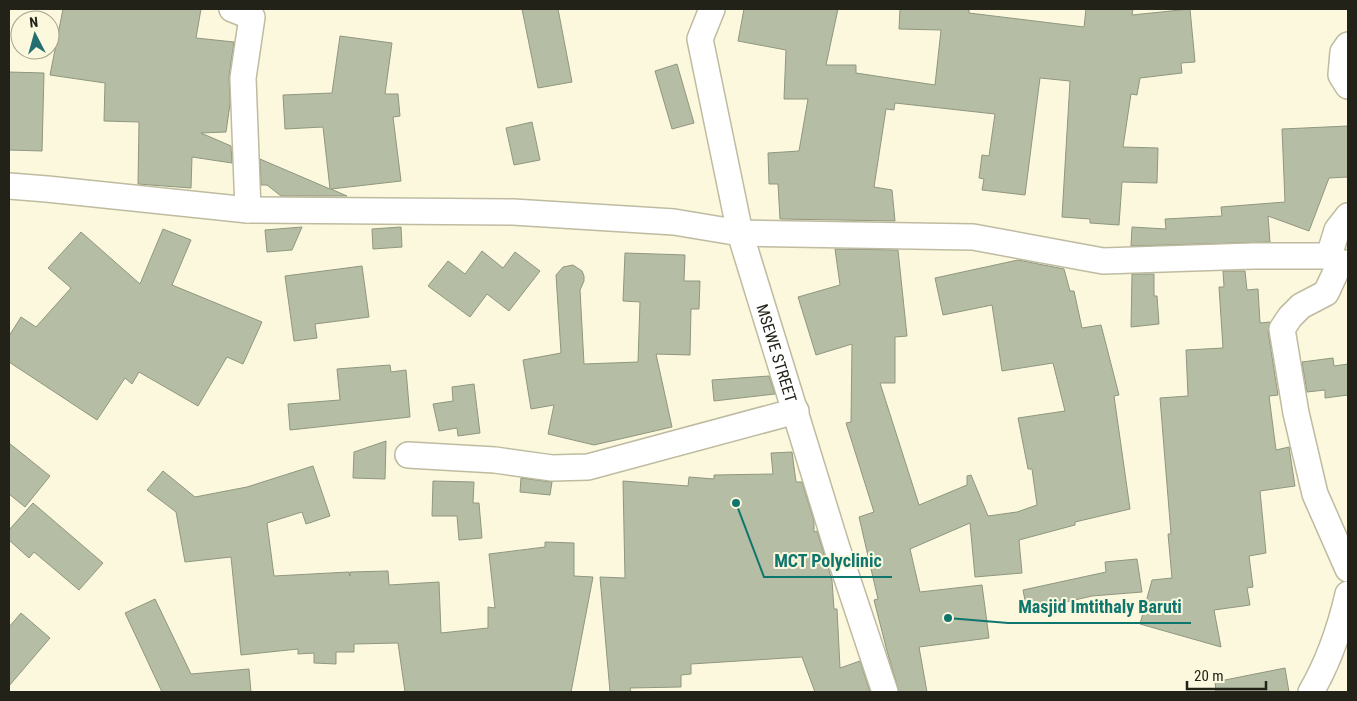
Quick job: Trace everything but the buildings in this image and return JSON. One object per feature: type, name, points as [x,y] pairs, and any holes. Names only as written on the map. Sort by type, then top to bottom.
[{"type":"street","name":"MSEWE STREET","points":[[712,9],[700,39],[740,232],[837,548],[885,692]]},
{"type":"street","points":[[245,11],[243,78],[248,210]]},
{"type":"street","points":[[1348,45],[1343,52],[1341,75],[1348,86]]},
{"type":"street","points":[[9,186],[248,210],[513,212],[674,222],[740,232],[973,238],[1103,261],[1253,256],[1339,261]]},
{"type":"street","points":[[1348,216],[1338,230],[1339,261],[1326,293],[1301,306],[1282,329],[1296,414],[1315,494],[1348,569]]},
{"type":"street","points":[[408,455],[495,460],[552,468],[588,467],[796,411]]},
{"type":"street","points":[[1311,692],[1327,663],[1348,594]]},
{"type":"place","name":"MCT Polyclinic","points":[[736,503]]},
{"type":"place","name":"Masjid Imtithaly Baruti","points":[[948,618]]}]
